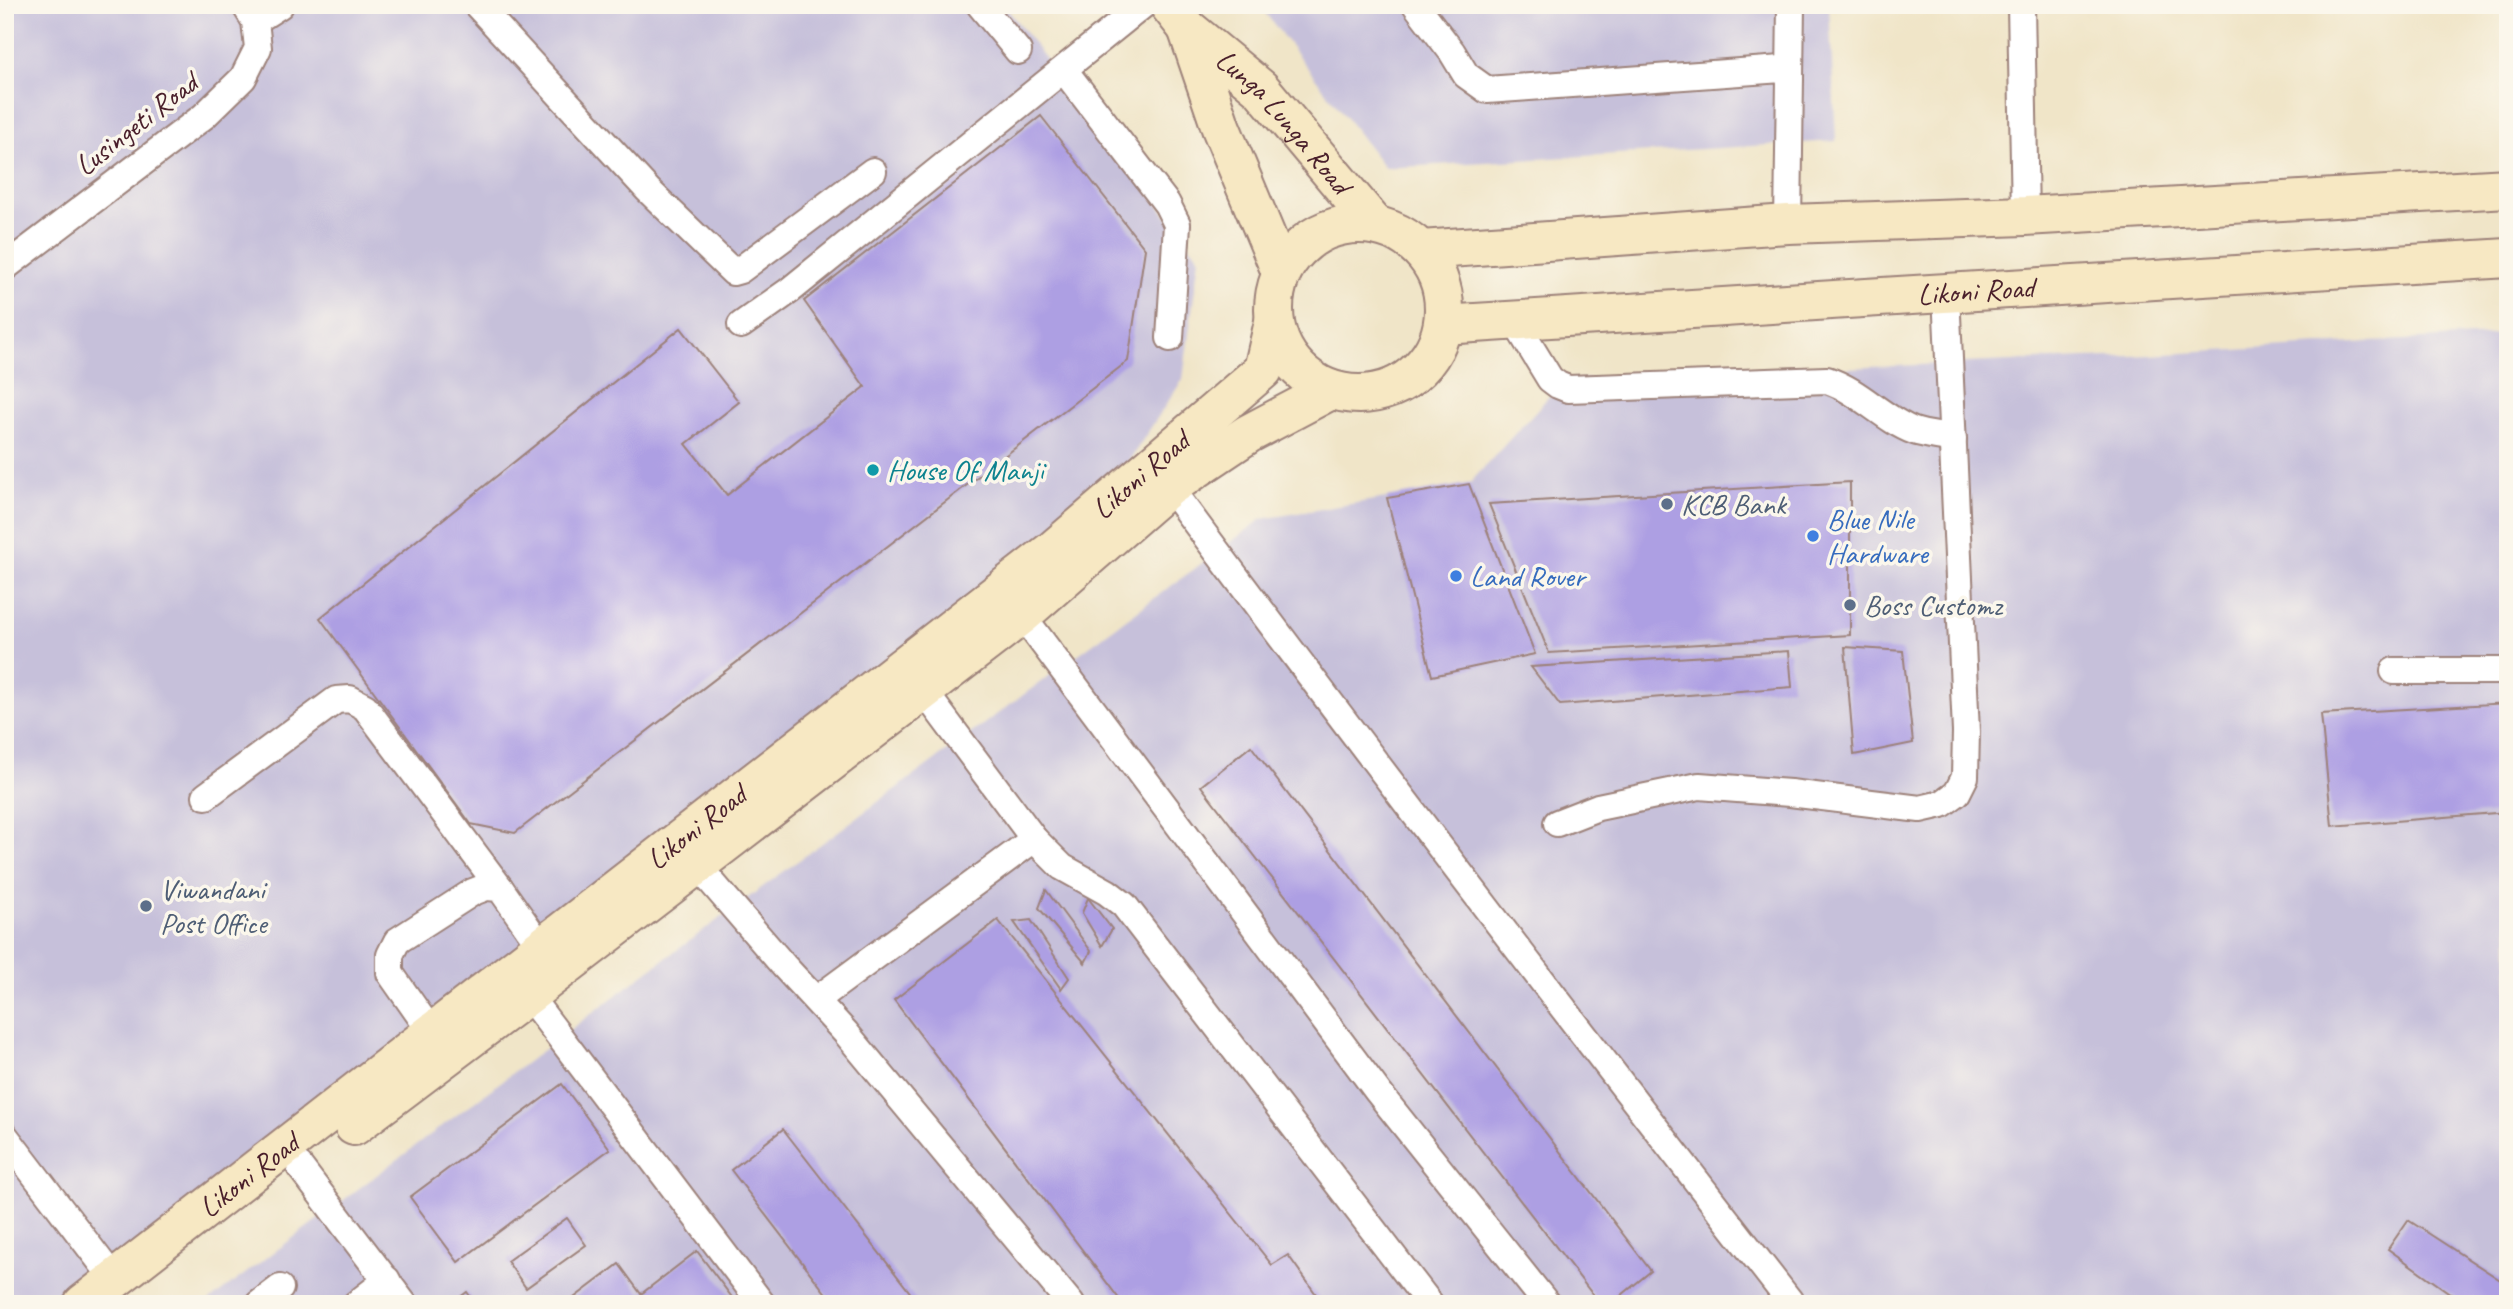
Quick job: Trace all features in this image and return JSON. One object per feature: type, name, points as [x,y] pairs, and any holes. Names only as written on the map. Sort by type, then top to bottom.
[{"type":"street","name":"Lunga Lunga Road","points":[[1178,17],[1261,89],[1374,223]]},
{"type":"street","name":"Lunga Lunga Road","points":[[1178,17],[1281,272]]},
{"type":"street","points":[[1421,250],[1788,224],[2025,216],[2508,188]]},
{"type":"street","points":[[1346,223],[1374,223],[1400,234],[1421,250],[1436,272],[1444,298],[1443,325],[1435,347],[1422,368],[1402,383],[1380,392],[1355,394],[1331,390],[1302,374],[1287,357],[1273,322],[1273,297],[1281,272],[1297,248],[1319,232],[1346,223]]},
{"type":"street","name":"Likoni Road","points":[[1443,325],[2508,258]]},
{"type":"street","name":"Likoni Road","points":[[116,1292],[432,1033],[1055,549],[1263,370],[1273,322]]},
{"type":"street","name":"Likoni Road","points":[[83,1304],[116,1292],[300,1167],[1023,615],[1169,487],[1248,434],[1331,390]]},
{"type":"lane","points":[[250,13],[280,5]]},
{"type":"lane","points":[[477,5],[648,190],[733,272],[740,270],[873,171]]},
{"type":"lane","points":[[980,5],[1018,51]]},
{"type":"lane","points":[[741,325],[800,282],[1143,5]]},
{"type":"lane","points":[[1416,5],[1466,75],[1487,90],[1782,69],[1790,78]]},
{"type":"lane","points":[[1788,224],[1791,5]]},
{"type":"lane","points":[[2021,5],[2025,216]]},
{"type":"lane","name":"Lusingeti Road","points":[[5,267],[204,116],[243,78],[258,48],[250,13]]},
{"type":"lane","points":[[1064,70],[1167,204],[1177,224],[1170,338]]},
{"type":"lane","points":[[1557,823],[1598,807],[1699,786],[1920,808],[1942,804],[1957,793],[1965,777],[1966,732],[1946,293]]},
{"type":"lane","points":[[1514,320],[1550,379],[1568,389],[1827,380],[1849,389],[1914,431],[1953,439]]},
{"type":"lane","points":[[1169,487],[1322,694],[1792,1304]]},
{"type":"lane","points":[[1023,615],[1378,1092],[1547,1304]]},
{"type":"lane","points":[[2395,671],[2508,671]]},
{"type":"lane","points":[[923,690],[1034,839],[1062,867],[1107,892],[1124,905],[1430,1304]]},
{"type":"lane","points":[[206,796],[336,699],[351,699],[365,708],[542,948]]},
{"type":"lane","points":[[816,1000],[1034,839]]},
{"type":"lane","points":[[697,865],[846,1033],[1071,1304]]},
{"type":"lane","points":[[432,1033],[390,972],[390,955],[397,941],[473,892],[486,887],[500,888]]},
{"type":"lane","points":[[528,995],[762,1304]]},
{"type":"lane","points":[[5,1136],[116,1292]]},
{"type":"lane","points":[[300,1167],[404,1304]]},
{"type":"lane","points":[[356,1304],[387,1280]]},
{"type":"shaded area","points":[[5,5],[1004,5],[1199,257],[1183,379],[1099,506],[61,1304],[5,1304]]},
{"type":"shaded area","points":[[1259,5],[1829,5],[1836,141],[1385,168]]},
{"type":"shaded area","points":[[2508,334],[2508,1304],[205,1304],[639,978],[1262,519],[1469,484],[1564,380],[2132,356]]},
{"type":"building","name":"House Of Manji","points":[[1041,116],[1145,249],[1128,361],[515,833],[471,824],[320,618],[681,328],[739,402],[686,444],[727,495],[865,387],[804,301]]},
{"type":"building","points":[[1850,482],[1850,635],[1549,653],[1489,504]]},
{"type":"building","name":"Land Rover","points":[[1469,484],[1535,654],[1432,676],[1387,498]]},
{"type":"building","points":[[1845,647],[1903,651],[1913,743],[1854,755]]},
{"type":"building","points":[[1789,651],[1792,687],[1560,705],[1531,667]]},
{"type":"building","points":[[2508,703],[2508,812],[2332,826],[2321,714]]},
{"type":"building","points":[[1251,746],[1651,1271],[1611,1304],[1600,1304],[1201,786]]},
{"type":"building","points":[[1046,890],[1091,951],[1085,963],[1039,908]]},
{"type":"building","points":[[1088,898],[1112,929],[1102,946],[1082,913]]},
{"type":"building","points":[[998,920],[1272,1265],[1288,1255],[1323,1304],[1123,1304],[894,1000]]},
{"type":"building","points":[[1031,920],[1069,978],[1061,989],[1014,922]]},
{"type":"building","points":[[562,1084],[610,1149],[458,1262],[410,1197]]},
{"type":"building","points":[[783,1129],[919,1304],[834,1304],[731,1170]]},
{"type":"building","points":[[567,1218],[586,1245],[526,1288],[507,1261]]},
{"type":"building","points":[[2408,1220],[2508,1285],[2497,1304],[2465,1304],[2388,1249]]},
{"type":"building","points":[[697,1251],[737,1304],[566,1304],[619,1264],[641,1294]]},
{"type":"building","points":[[467,1292],[476,1304],[451,1304]]},
{"type":"place","name":"House Of Manji","points":[[873,470]]},
{"type":"place","name":"KCB Bank","points":[[1667,504]]},
{"type":"place","name":"Blue Nile Hardware","points":[[1813,536]]},
{"type":"place","name":"Land Rover","points":[[1456,576]]},
{"type":"place","name":"Boss Customz","points":[[1850,605]]},
{"type":"place","name":"Viwandani Post Office","points":[[146,906]]}]
